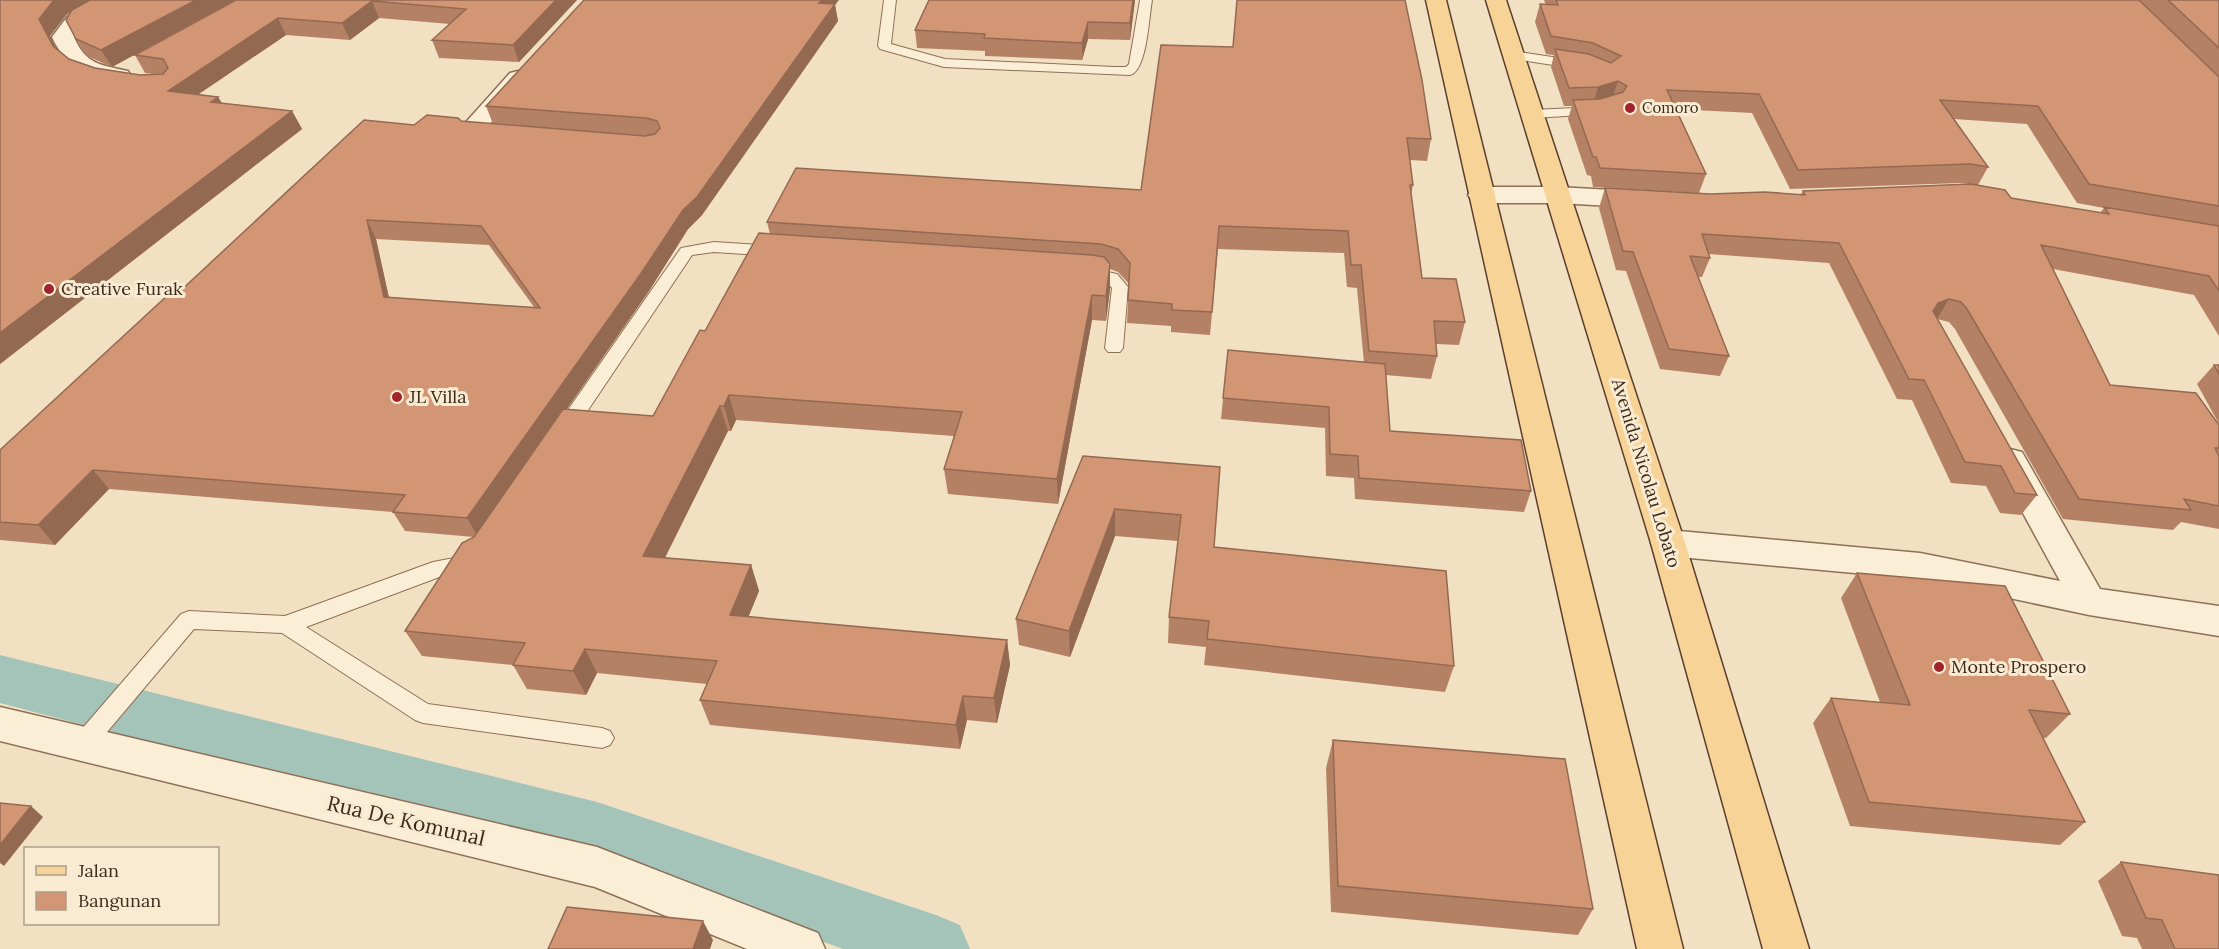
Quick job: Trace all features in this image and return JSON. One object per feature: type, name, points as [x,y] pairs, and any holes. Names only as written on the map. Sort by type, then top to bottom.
[{"type":"main road","points":[[1436,0],[1660,949]]},
{"type":"main road","name":"Avenida Nicolau Lobato","points":[[1496,0],[1668,543],[1786,949]]},
{"type":"street","points":[[110,0],[74,21],[63,37],[69,52],[80,64],[103,74],[118,76],[140,73]]},
{"type":"street","points":[[532,138],[477,132],[475,126],[535,60]]},
{"type":"street","points":[[1481,195],[1558,195],[1668,201]]},
{"type":"street","points":[[1996,434],[2089,601]]},
{"type":"street","points":[[1668,543],[1920,566],[2089,601],[2219,621]]},
{"type":"street","name":"Rua De Komunal","points":[[0,724],[597,867],[802,949]]},
{"type":"lane","points":[[890,0],[884,46],[944,63],[1114,71],[1130,71],[1135,65],[1146,0]]},
{"type":"lane","points":[[1513,55],[1587,67]]},
{"type":"lane","points":[[1532,114],[1594,111],[1612,105]]},
{"type":"lane","points":[[553,447],[687,251],[714,247],[797,253]]},
{"type":"lane","points":[[1070,271],[1094,272],[1111,277],[1120,287],[1114,348]]},
{"type":"lane","points":[[83,744],[189,620],[286,625],[440,568],[458,566],[479,555],[486,545]]},
{"type":"lane","points":[[286,625],[423,713],[602,738]]},
{"type":"building","points":[[0,0],[54,0],[39,19],[53,46],[69,59],[95,68],[140,75],[163,74],[168,68],[163,59],[135,55],[236,0],[556,0],[513,45],[432,40],[466,9],[372,1],[342,23],[278,18],[168,91],[218,97],[211,102],[292,111],[0,333]]},
{"type":"building","points":[[90,0],[196,0],[101,50],[76,39],[66,20],[72,10]]},
{"type":"building","points":[[584,0],[822,0],[819,3],[835,4],[697,197],[683,210],[642,272],[467,518],[393,512],[405,495],[93,470],[38,525],[0,522],[0,450],[169,294],[177,294],[364,120],[414,125],[427,115],[458,118],[461,121],[645,136],[655,134],[660,128],[657,121],[646,118],[486,106]],"holes":[[[367,220],[481,226],[540,308],[384,297]]]},
{"type":"building","points":[[929,0],[1133,0],[1130,23],[1088,22],[1082,43],[984,38],[985,34],[915,30]]},
{"type":"building","points":[[1237,0],[1405,0],[1422,80],[1431,139],[1407,138],[1413,185],[1410,185],[1422,278],[1456,279],[1465,322],[1434,321],[1437,356],[1369,351],[1361,265],[1351,265],[1348,231],[1219,226],[1212,312],[1172,310],[1172,304],[1128,300],[1130,263],[1118,249],[1101,244],[767,222],[796,168],[1141,190],[1161,45],[1233,47]]},
{"type":"building","points":[[1556,0],[2139,0],[2219,77],[2219,206],[2089,184],[2038,106],[1940,100],[1988,167],[1970,164],[1798,170],[1759,94],[1667,90],[1706,174],[1600,168],[1596,157],[1593,157],[1573,100],[1600,99],[1623,92],[1627,86],[1618,81],[1598,87],[1569,88],[1555,49],[1589,54],[1611,63],[1621,56],[1593,43],[1551,36],[1540,4],[1558,5]]},
{"type":"building","points":[[2168,0],[2219,0],[2219,48]]},
{"type":"building","points":[[1971,184],[2005,190],[2011,198],[2109,214],[2104,207],[2219,226],[2219,291],[2209,276],[2041,245],[2110,385],[2196,393],[2219,425],[2219,448],[2215,448],[2219,456],[2219,506],[2184,499],[2191,510],[2079,499],[1967,309],[1961,302],[1949,299],[1938,303],[1933,311],[2037,495],[2015,493],[2001,466],[1965,462],[1924,380],[1909,379],[1839,243],[1702,234],[1710,258],[1690,256],[1729,356],[1669,349],[1633,252],[1623,251],[1605,188],[1710,194],[1765,192],[1805,195],[1803,191]]},
{"type":"building","points":[[759,233],[1092,255],[1104,257],[1110,264],[1106,296],[1092,295],[1057,479],[944,469],[962,412],[729,395],[724,406],[720,406],[643,556],[751,565],[730,615],[1007,640],[994,698],[963,696],[956,725],[700,700],[717,661],[585,649],[573,671],[513,665],[525,643],[405,631],[462,543],[474,537],[563,409],[653,416],[700,330],[705,331]]},
{"type":"building","points":[[1228,350],[1385,364],[1390,431],[1521,440],[1531,491],[1359,478],[1358,456],[1330,454],[1329,407],[1223,398]]},
{"type":"building","points":[[1083,456],[1220,467],[1214,547],[1446,571],[1454,666],[1207,639],[1209,621],[1169,617],[1181,515],[1115,509],[1069,631],[1016,619]]},
{"type":"building","points":[[1857,573],[2005,586],[2070,714],[2029,710],[2085,822],[1869,802],[1831,698],[1910,705]]},
{"type":"building","points":[[1333,740],[1565,759],[1593,909],[1338,886]]},
{"type":"building","points":[[0,803],[31,806],[0,845]]},
{"type":"building","points":[[2121,862],[2219,875],[2219,949],[2175,949],[2162,920],[2146,918]]},
{"type":"building","points":[[567,907],[703,921],[693,949],[548,949]]},
{"type":"waterway","points":[[0,679],[597,831],[936,949]]},
{"type":"place","name":"Comoro","points":[[1630,108]]},
{"type":"place","name":"Creative Furak","points":[[49,289]]},
{"type":"place","name":"JL Villa","points":[[397,397]]},
{"type":"place","name":"Monte Prospero","points":[[1939,667]]}]
